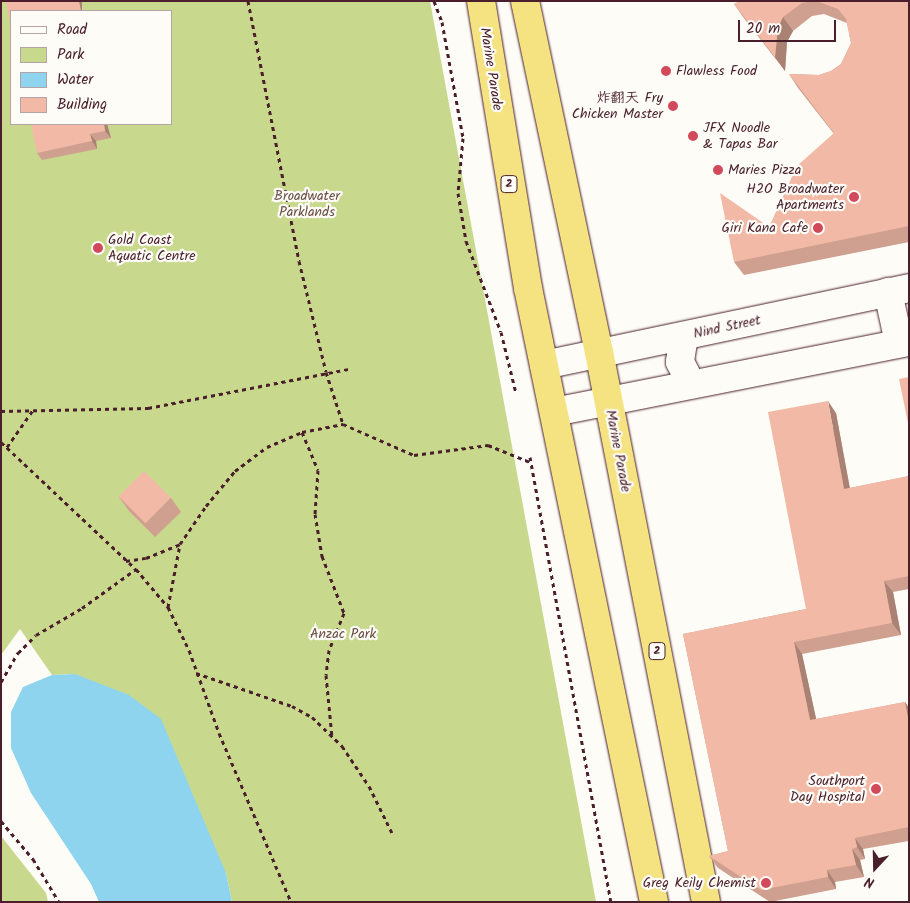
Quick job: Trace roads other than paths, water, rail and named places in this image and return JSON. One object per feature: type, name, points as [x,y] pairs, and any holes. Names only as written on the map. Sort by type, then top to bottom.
[{"type":"highway","name":"Marine Parade","points":[[481,1],[509,184],[544,365],[654,902]]},
{"type":"highway","name":"Marine Parade","points":[[525,1],[599,352],[706,902]]},
{"type":"street","name":"Nind Street","points":[[544,365],[898,290]]},
{"type":"street","points":[[554,412],[904,342],[898,290]]},
{"type":"street","points":[[684,336],[680,362],[691,384]]},
{"type":"water","points":[[75,674],[129,695],[161,719],[226,873],[232,902],[99,902],[91,884],[31,793],[11,748],[11,712],[23,687],[52,675]]},
{"type":"place","name":"Flawless Food","points":[[666,71]]},
{"type":"place","name":"炸翻天 Fry Chicken Master","points":[[673,106]]},
{"type":"place","name":"JFX Noodle & Tapas Bar","points":[[693,136]]},
{"type":"place","name":"Maries Pizza","points":[[718,170]]},
{"type":"place","name":"H2O Broadwater Apartments","points":[[854,197]]},
{"type":"place","name":"Giri Kana Cafe","points":[[818,228]]},
{"type":"place","name":"Gold Coast Aquatic Centre","points":[[98,248]]},
{"type":"place","name":"Southport Day Hospital","points":[[876,789]]},
{"type":"place","name":"Greg Keily Chemist","points":[[766,883]]},
{"type":"park label","name":"Broadwater Parklands","points":[[307,204]]},
{"type":"park label","name":"Anzac Park","points":[[343,634]]}]
